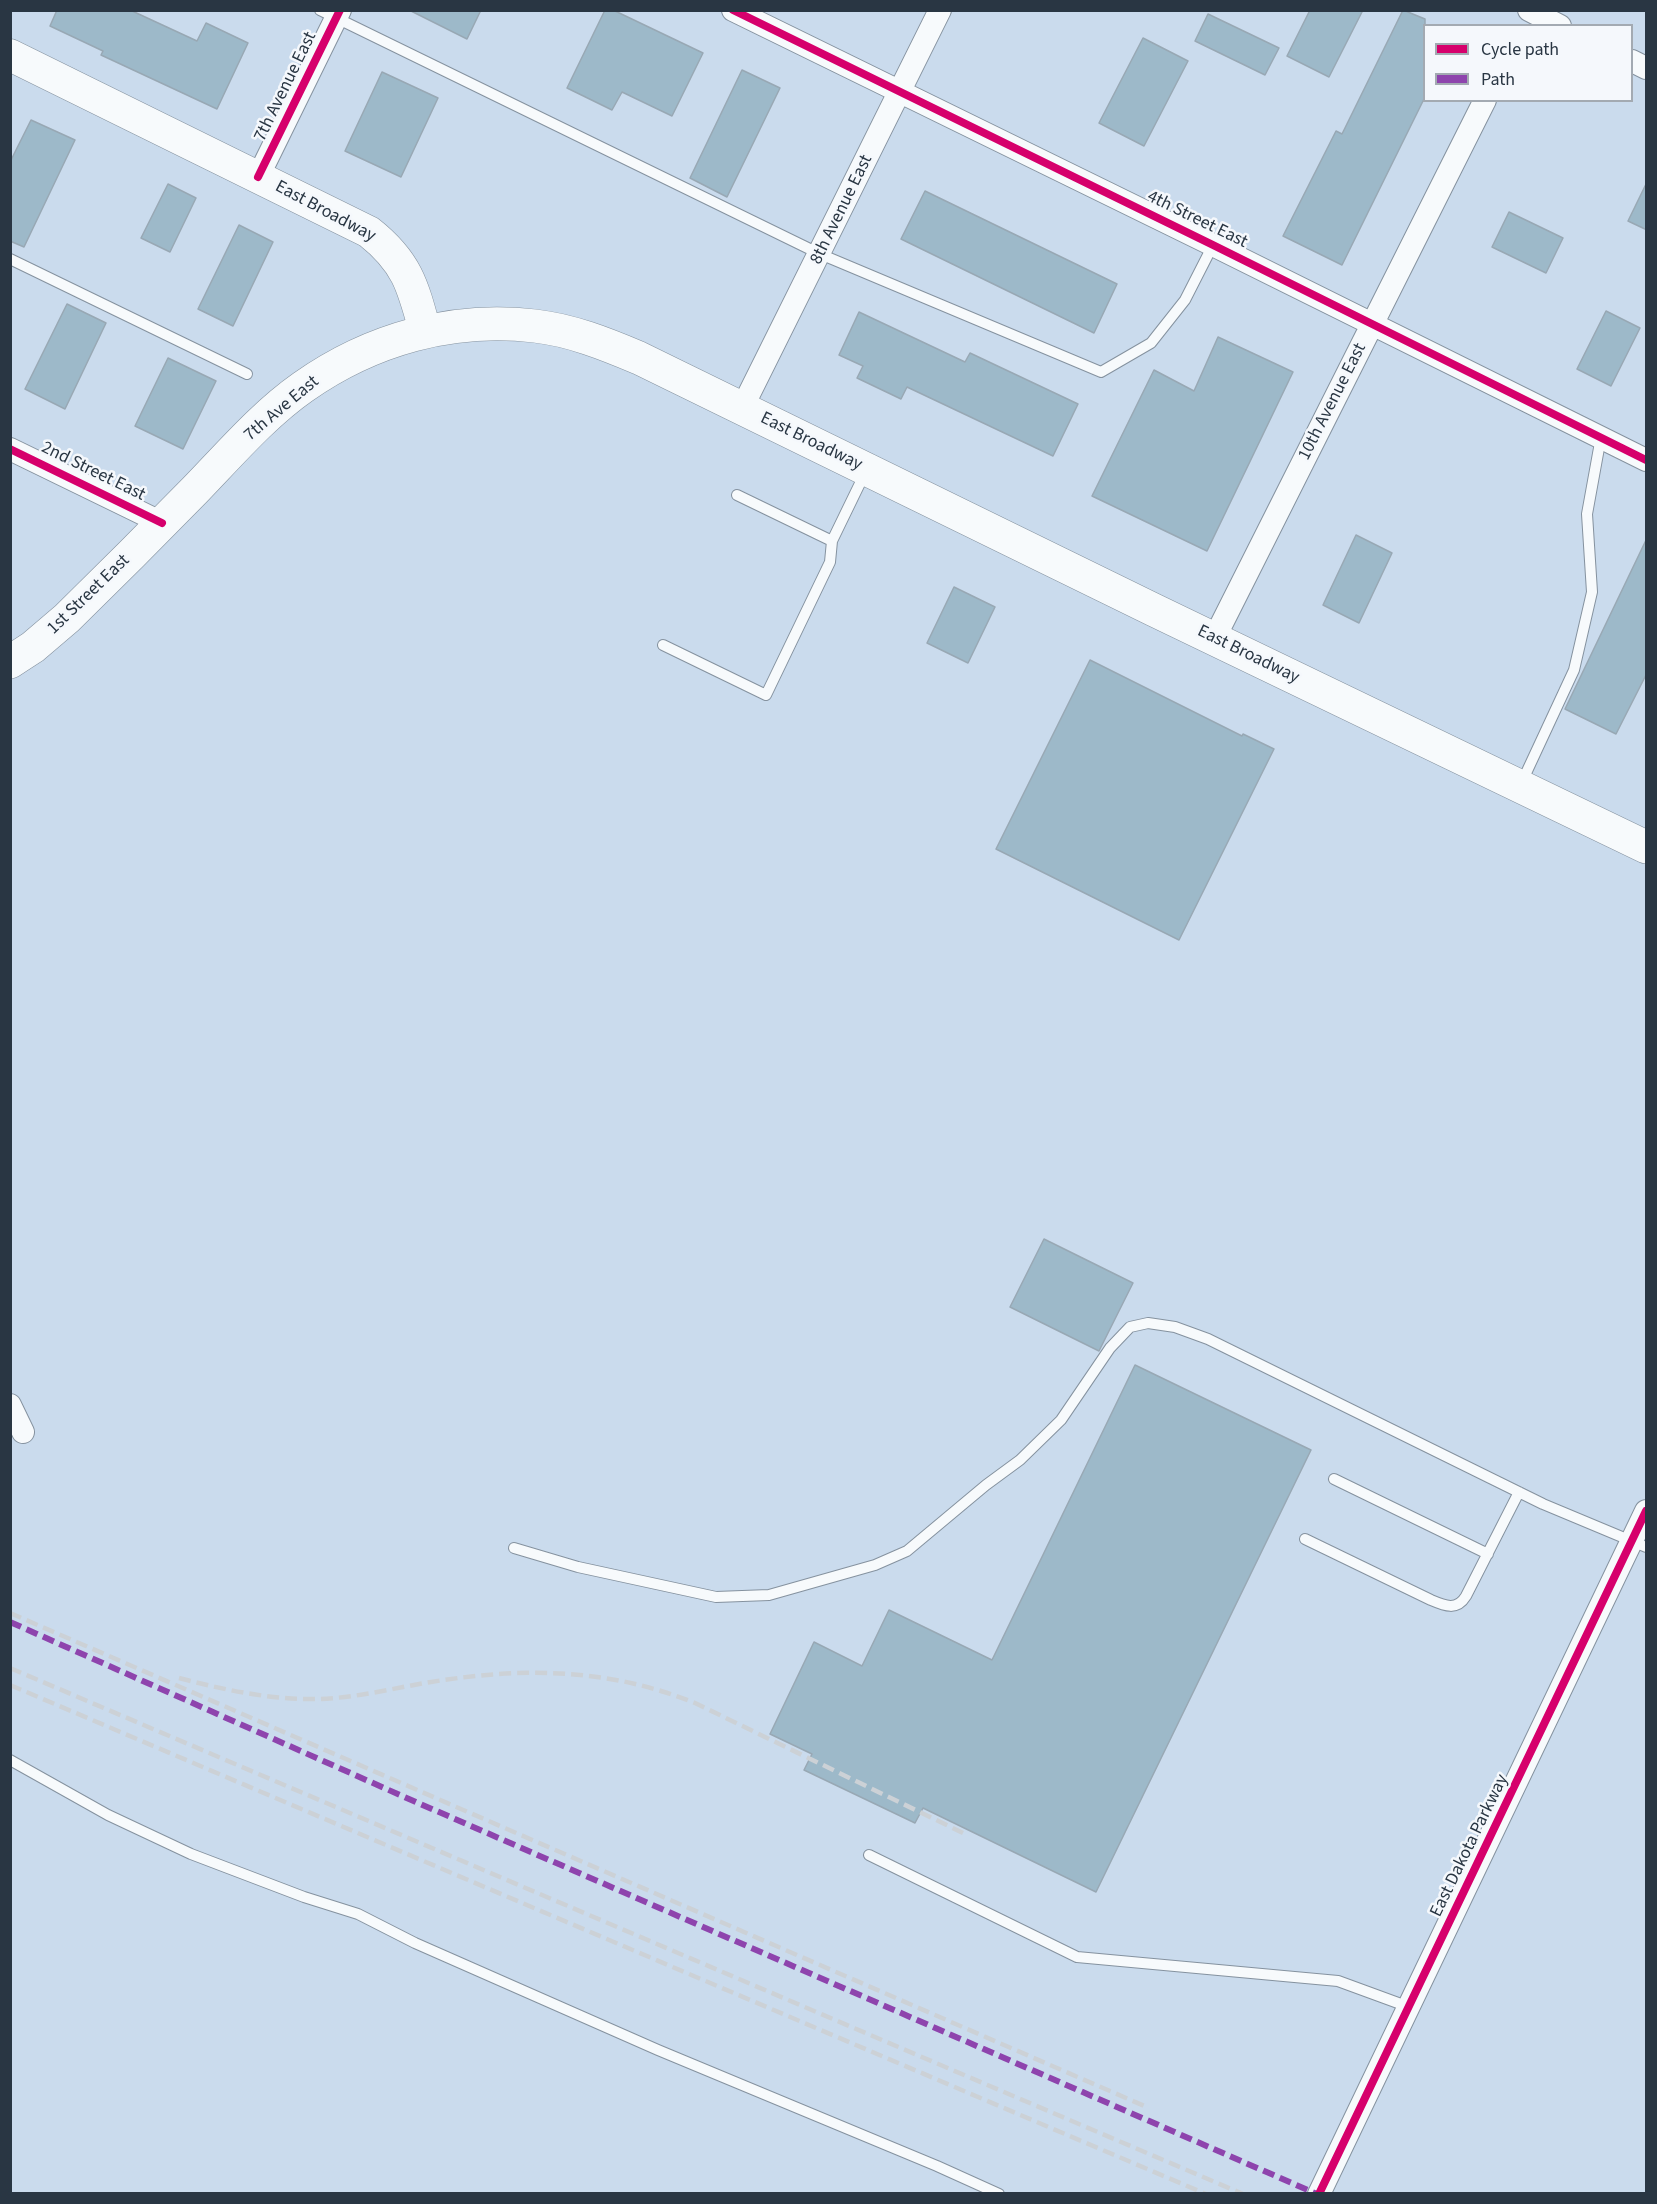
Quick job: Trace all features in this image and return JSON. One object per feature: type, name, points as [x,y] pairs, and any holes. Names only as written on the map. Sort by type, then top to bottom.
[{"type":"main road","name":"East Broadway","points":[[10,55],[369,232],[396,257],[407,274],[415,292],[425,331],[459,325],[536,326],[608,345],[639,358],[1214,639],[1647,847]]},
{"type":"main road","name":"7th Ave East","points":[[162,523],[256,428],[303,387],[360,355],[400,338],[425,331]]},
{"type":"main road","name":"1st Street East","points":[[10,662],[33,647],[67,618],[162,523]]},
{"type":"street","name":"4th Street East","points":[[733,10],[1213,244],[1647,460]]},
{"type":"street","name":"8th Avenue East","points":[[742,408],[940,10]]},
{"type":"street","points":[[1529,11],[1556,24]]},
{"type":"street","name":"7th Avenue East","points":[[258,177],[332,13]]},
{"type":"street","points":[[1633,61],[1647,68]]},
{"type":"street","name":"10th Avenue East","points":[[1214,639],[1484,102]]},
{"type":"street","name":"2nd Street East","points":[[10,448],[162,523]]},
{"type":"street","points":[[10,1405],[23,1432]]},
{"type":"street","name":"East Dakota Parkway","points":[[1319,2193],[1408,2007],[1640,1544],[1647,1512]]},
{"type":"lane","points":[[332,13],[820,254],[1101,372],[1150,343],[1185,300],[1213,244]]},
{"type":"lane","points":[[10,259],[247,374]]},
{"type":"lane","points":[[1520,787],[1574,669],[1592,592],[1587,514],[1601,437]]},
{"type":"lane","points":[[663,645],[766,695],[830,562],[832,541],[867,470]]},
{"type":"lane","points":[[737,495],[832,541]]},
{"type":"lane","points":[[514,1548],[578,1567],[716,1597],[769,1595],[875,1565],[907,1551],[986,1485],[1020,1460],[1061,1420],[1110,1348],[1130,1328],[1149,1323],[1175,1328],[1208,1339],[1519,1492],[1640,1544]]},
{"type":"lane","points":[[1334,1479],[1488,1554]]},
{"type":"lane","points":[[1305,1539],[1446,1606],[1456,1606],[1462,1603],[1519,1492]]},
{"type":"lane","points":[[10,1760],[108,1815],[191,1854],[304,1897],[358,1914],[415,1943],[658,2050],[999,2193]]},
{"type":"lane","points":[[869,1855],[1077,1957],[1338,1981],[1408,2007]]},
{"type":"building","points":[[57,10],[130,10],[197,41],[206,23],[248,43],[217,109],[101,55],[103,51],[50,26]]},
{"type":"building","points":[[409,10],[481,10],[467,39]]},
{"type":"building","points":[[605,10],[613,10],[703,53],[672,116],[622,92],[612,110],[567,88]]},
{"type":"building","points":[[1310,10],[1363,10],[1329,77],[1287,56]]},
{"type":"building","points":[[1403,10],[1425,19],[1425,24],[1423,24],[1423,101],[1342,265],[1283,236],[1336,131],[1342,134]]},
{"type":"building","points":[[1208,14],[1279,48],[1265,75],[1195,41]]},
{"type":"building","points":[[1143,38],[1188,61],[1144,146],[1099,123]]},
{"type":"building","points":[[742,70],[780,88],[727,197],[690,178]]},
{"type":"building","points":[[382,72],[438,98],[401,177],[345,151]]},
{"type":"building","points":[[31,120],[75,140],[24,247],[10,241],[10,162]]},
{"type":"building","points":[[1647,182],[1647,230],[1628,221]]},
{"type":"building","points":[[168,184],[196,198],[170,252],[141,238]]},
{"type":"building","points":[[925,191],[1117,284],[1094,333],[901,239]]},
{"type":"building","points":[[1509,212],[1563,238],[1546,273],[1492,247]]},
{"type":"building","points":[[239,225],[273,242],[233,326],[198,309]]},
{"type":"building","points":[[67,304],[106,323],[65,409],[25,389]]},
{"type":"building","points":[[1606,311],[1640,328],[1611,386],[1577,369]]},
{"type":"building","points":[[859,312],[965,362],[970,353],[1078,404],[1053,456],[907,387],[901,399],[857,378],[863,366],[839,355]]},
{"type":"building","points":[[1218,337],[1293,372],[1207,551],[1092,496],[1154,370],[1194,391]]},
{"type":"building","points":[[168,358],[216,381],[183,449],[135,426]]},
{"type":"building","points":[[1356,535],[1392,553],[1359,623],[1323,605]]},
{"type":"building","points":[[1647,538],[1647,673],[1616,734],[1565,709]]},
{"type":"building","points":[[954,587],[995,607],[968,663],[927,643]]},
{"type":"building","points":[[1090,660],[1242,736],[1243,734],[1274,749],[1179,940],[996,849]]},
{"type":"building","points":[[1044,1239],[1133,1283],[1099,1351],[1010,1307]]},
{"type":"building","points":[[1135,1365],[1311,1450],[1096,1892],[923,1808],[915,1823],[804,1770],[812,1754],[770,1734],[814,1642],[862,1666],[889,1610],[992,1660]]},
{"type":"railway","points":[[10,1613],[1149,2108]]},
{"type":"railway","points":[[10,1668],[1243,2194]]},
{"type":"railway","points":[[179,1678],[248,1693],[300,1699],[346,1697],[431,1682],[499,1674],[565,1674],[630,1683],[695,1703],[963,1833]]},
{"type":"railway","points":[[10,1685],[1206,2194]]},
{"type":"marked path","points":[[10,1622],[409,1799],[1317,2194]]},
{"type":"cycle path","points":[[258,177],[340,10]]},
{"type":"cycle path","points":[[733,10],[1646,460]]},
{"type":"cycle path","points":[[10,449],[162,523]]},
{"type":"cycle path","points":[[1319,2194],[1646,1511]]}]
